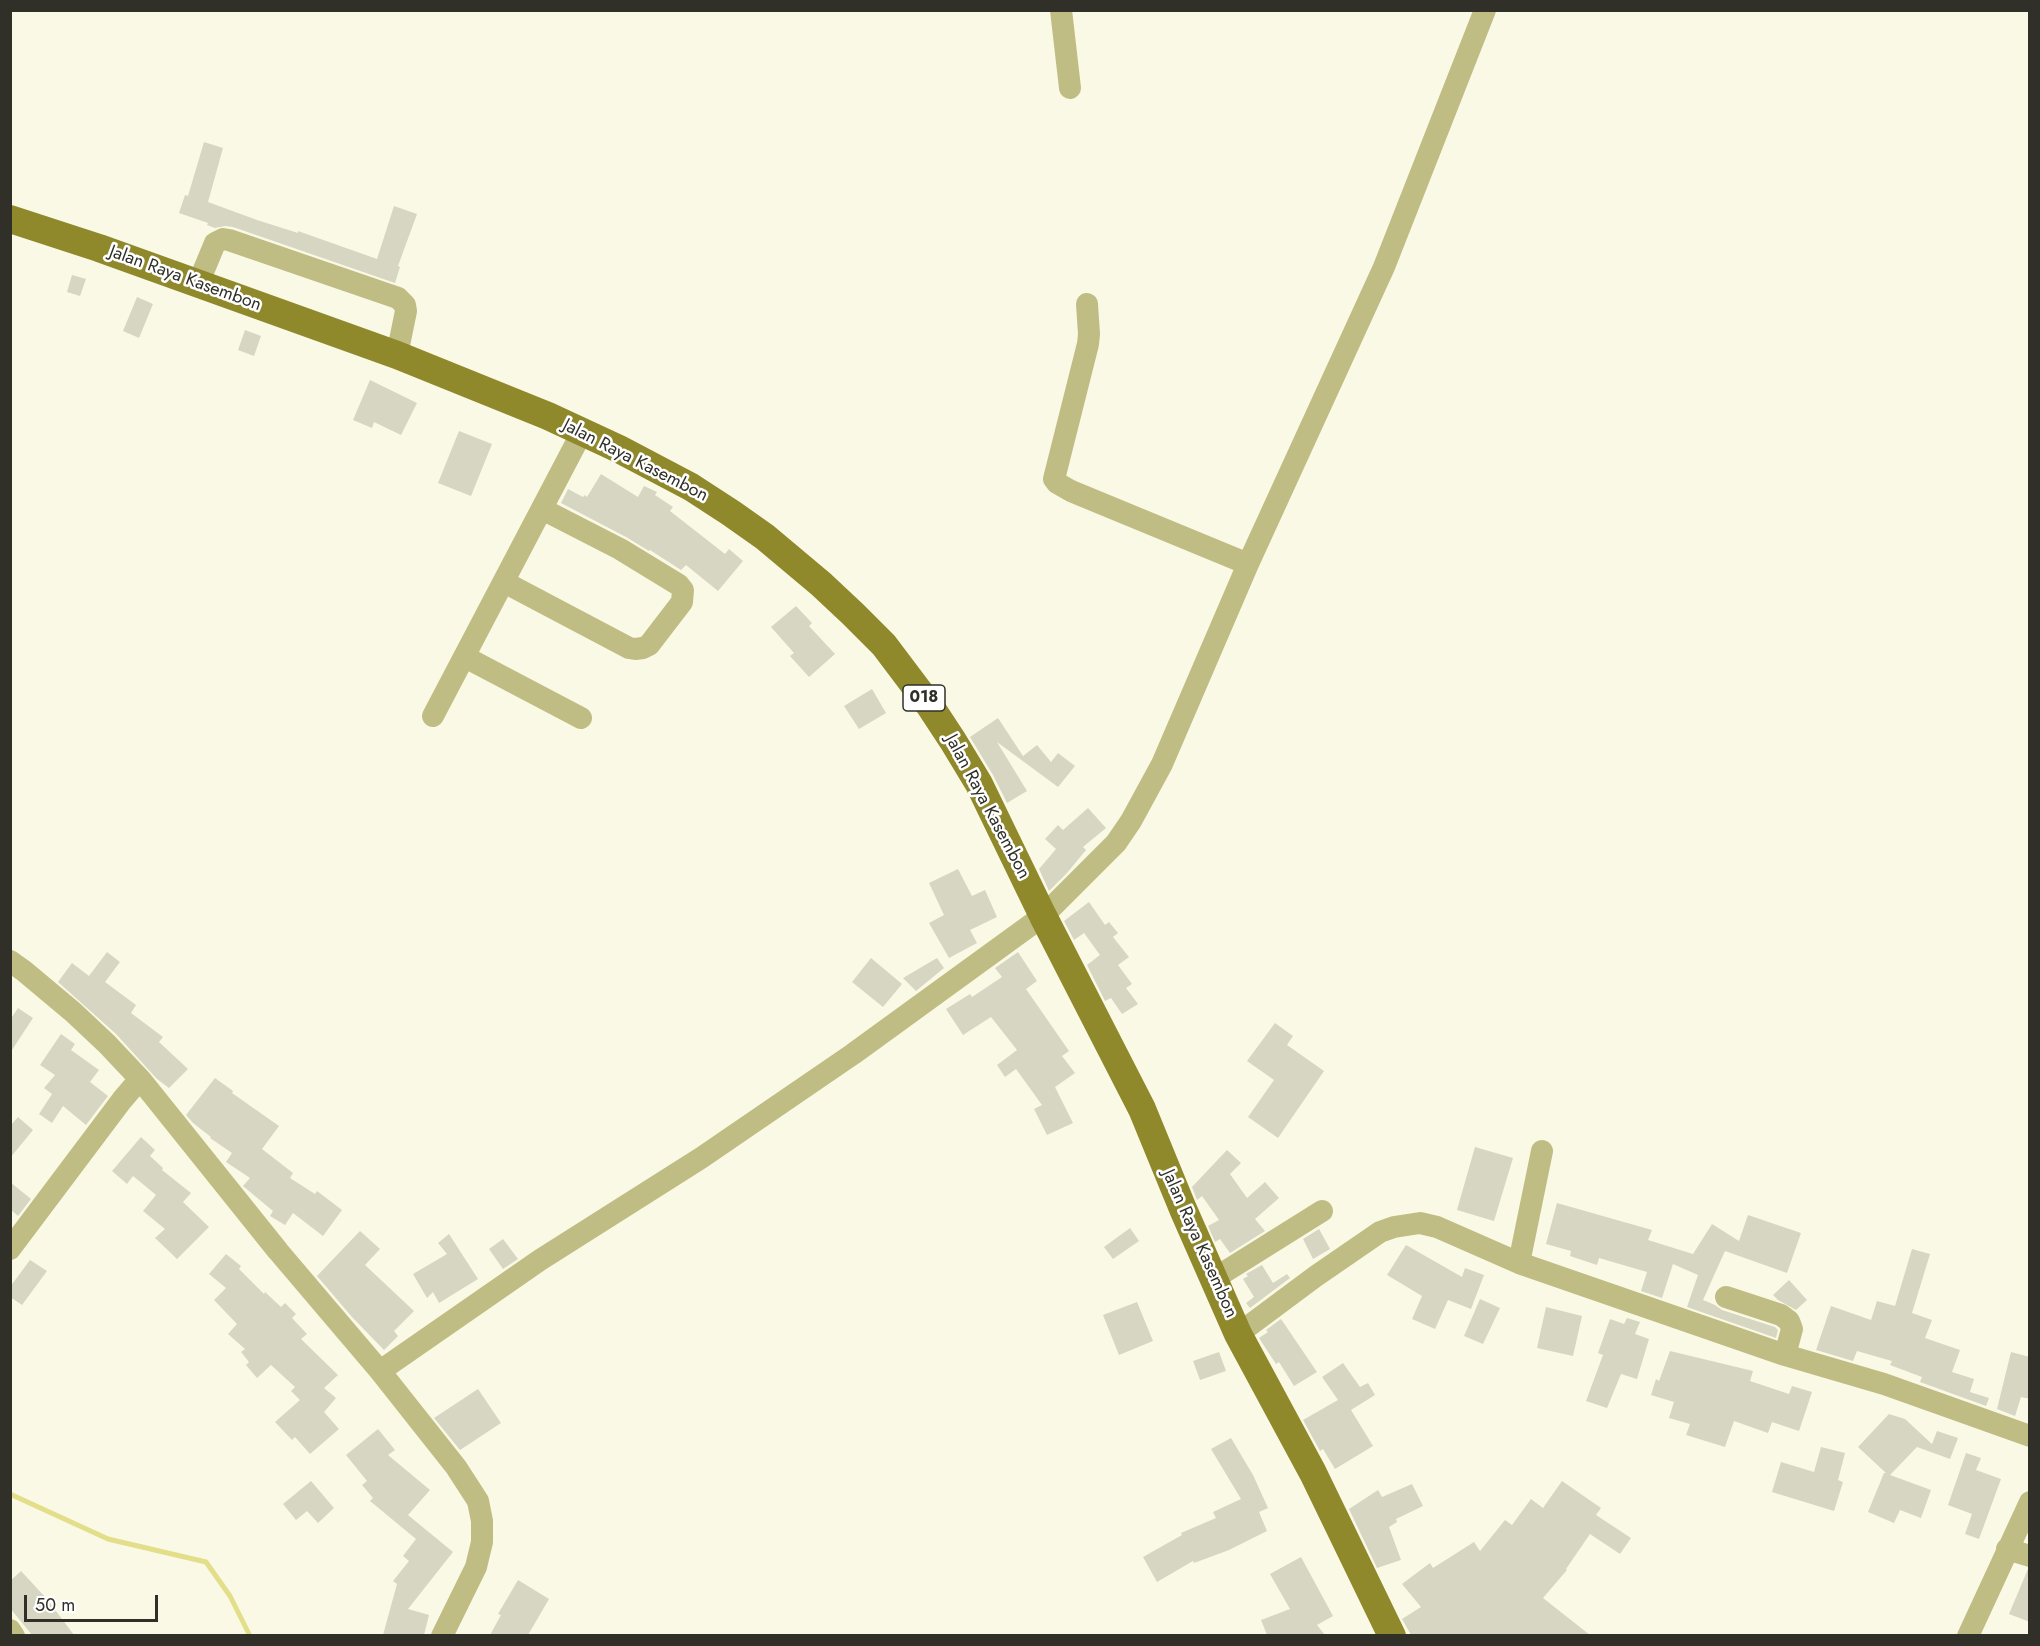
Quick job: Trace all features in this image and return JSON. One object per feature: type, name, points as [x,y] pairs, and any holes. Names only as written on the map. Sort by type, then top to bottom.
[{"type":"main road","name":"Jalan Raya Kasembon","points":[[10,219],[397,356],[548,416],[619,449],[691,487],[765,537],[821,584],[884,645],[954,741],[979,784],[1043,916],[1142,1109],[1238,1334],[1312,1473],[1392,1635]]},
{"type":"street","points":[[1061,10],[1070,88]]},
{"type":"street","points":[[380,1371],[540,1260],[701,1158],[790,1098],[1043,916],[1116,843],[1148,794],[1248,564],[1384,267],[1485,10]]},
{"type":"street","points":[[198,284],[215,243],[223,239],[398,298],[405,305],[406,311],[397,356]]},
{"type":"street","points":[[1087,304],[1088,344],[1054,479],[1071,491],[1248,564]]},
{"type":"street","points":[[434,716],[582,432]]},
{"type":"street","points":[[504,582],[629,648],[636,649],[649,645],[682,602],[683,590],[679,585],[621,549],[542,509]]},
{"type":"street","points":[[465,657],[581,718]]},
{"type":"street","points":[[10,961],[73,1012],[140,1079],[278,1251],[380,1371],[456,1467],[478,1501],[482,1521],[482,1542],[476,1567],[442,1635]]},
{"type":"street","points":[[10,1249],[140,1079]]},
{"type":"street","points":[[1519,1263],[1542,1151]]},
{"type":"street","points":[[1215,1278],[1322,1211]]},
{"type":"street","points":[[1238,1334],[1380,1232],[1394,1227],[1420,1223],[1437,1227],[1519,1263],[1785,1355],[1884,1384],[2030,1436]]},
{"type":"street","points":[[1726,1297],[1781,1315],[1789,1321],[1792,1329],[1785,1355]]},
{"type":"street","points":[[1968,1635],[2030,1502]]},
{"type":"street","points":[[2007,1549],[2030,1556]]},
{"type":"street","points":[[10,1630],[14,1635]]},
{"type":"building","points":[[204,142],[223,148],[208,202],[257,220],[298,233],[298,231],[377,259],[394,206],[417,214],[398,266],[400,267],[395,283],[233,227],[215,228],[207,225],[208,223],[179,213],[185,195],[188,196]]},
{"type":"building","points":[[72,275],[86,279],[80,296],[67,292]]},
{"type":"building","points":[[137,297],[153,304],[139,338],[123,331]]},
{"type":"building","points":[[245,330],[261,336],[254,356],[238,350]]},
{"type":"building","points":[[370,380],[417,403],[401,435],[374,422],[372,428],[353,420]]},
{"type":"building","points":[[459,431],[492,444],[471,496],[438,483]]},
{"type":"building","points":[[601,474],[638,497],[644,486],[657,492],[655,495],[673,507],[670,511],[725,554],[729,549],[743,561],[718,591],[686,565],[681,570],[650,550],[561,503],[568,489],[587,497]]},
{"type":"building","points":[[796,606],[812,623],[809,626],[835,654],[809,677],[790,656],[794,653],[771,627]]},
{"type":"building","points":[[872,689],[886,713],[859,729],[844,706]]},
{"type":"building","points":[[998,718],[1023,756],[1037,745],[1051,762],[1058,753],[1075,766],[1058,787],[997,742],[1027,791],[1007,803],[970,737]]},
{"type":"building","points":[[1088,808],[1106,828],[1083,847],[1086,850],[1049,891],[1039,869],[1056,849],[1045,839],[1058,825],[1063,830]]},
{"type":"building","points":[[958,869],[972,896],[985,890],[997,917],[970,930],[977,943],[949,958],[929,923],[944,915],[929,883]]},
{"type":"building","points":[[1089,902],[1105,925],[1109,922],[1118,933],[1113,937],[1129,957],[1118,965],[1132,984],[1126,988],[1138,1004],[1122,1014],[1111,998],[1105,1001],[1087,965],[1100,955],[1084,933],[1074,940],[1064,921]]},
{"type":"building","points":[[107,952],[120,962],[105,982],[136,1005],[131,1013],[163,1037],[159,1042],[188,1069],[169,1088],[157,1079],[116,1034],[58,982],[72,963],[89,976]]},
{"type":"building","points":[[1018,952],[1037,981],[1026,989],[1069,1051],[1062,1056],[1075,1073],[1055,1087],[1073,1123],[1047,1135],[1034,1109],[1042,1105],[1016,1069],[1005,1077],[997,1065],[1017,1050],[991,1017],[963,1035],[946,1009],[970,994],[972,997],[1002,977],[995,968]]},
{"type":"building","points":[[871,958],[902,984],[883,1007],[852,982]]},
{"type":"building","points":[[937,958],[944,968],[916,991],[903,978]]},
{"type":"building","points":[[18,1008],[33,1018],[10,1053],[10,1020]]},
{"type":"building","points":[[1275,1023],[1293,1036],[1287,1045],[1324,1071],[1278,1138],[1248,1117],[1274,1080],[1247,1061]]},
{"type":"building","points":[[61,1034],[75,1044],[71,1050],[99,1070],[90,1082],[108,1096],[86,1125],[63,1106],[52,1123],[39,1114],[52,1094],[44,1088],[55,1075],[40,1065]]},
{"type":"building","points":[[215,1078],[279,1126],[262,1149],[293,1173],[290,1178],[315,1194],[317,1191],[342,1210],[323,1236],[293,1213],[285,1225],[270,1216],[273,1211],[243,1186],[250,1178],[226,1162],[232,1153],[210,1138],[186,1115]]},
{"type":"building","points":[[18,1117],[33,1130],[10,1158],[10,1126]]},
{"type":"building","points":[[141,1137],[155,1150],[150,1156],[163,1168],[162,1170],[191,1193],[183,1202],[209,1227],[177,1259],[155,1238],[165,1229],[143,1211],[156,1195],[133,1176],[127,1184],[112,1171]]},
{"type":"building","points":[[1475,1147],[1513,1158],[1494,1221],[1457,1210]]},
{"type":"building","points":[[1227,1150],[1241,1163],[1230,1174],[1247,1198],[1265,1182],[1279,1198],[1255,1219],[1265,1231],[1230,1253],[1220,1239],[1215,1242],[1208,1226],[1219,1220],[1202,1196],[1197,1200],[1192,1187]]},
{"type":"building","points":[[10,1182],[31,1199],[18,1216],[10,1209]]},
{"type":"building","points":[[1557,1203],[1652,1230],[1648,1240],[1693,1254],[1712,1224],[1739,1241],[1748,1215],[1801,1233],[1787,1273],[1725,1251],[1703,1300],[1722,1310],[1775,1327],[1778,1330],[1776,1338],[1687,1307],[1698,1275],[1673,1264],[1662,1298],[1641,1291],[1647,1272],[1599,1258],[1597,1265],[1570,1256],[1571,1251],[1546,1244]]},
{"type":"building","points":[[1130,1228],[1139,1241],[1113,1259],[1104,1247]]},
{"type":"building","points":[[1319,1229],[1330,1249],[1313,1259],[1303,1239]]},
{"type":"building","points":[[360,1231],[380,1249],[365,1265],[414,1311],[394,1331],[398,1336],[384,1350],[317,1276]]},
{"type":"building","points":[[449,1234],[478,1279],[439,1303],[433,1292],[427,1298],[413,1274],[447,1254],[438,1243]]},
{"type":"building","points":[[503,1239],[518,1259],[503,1269],[489,1249]]},
{"type":"building","points":[[1406,1245],[1462,1277],[1465,1268],[1484,1275],[1471,1309],[1448,1300],[1435,1329],[1412,1319],[1422,1296],[1387,1275]]},
{"type":"building","points":[[1912,1249],[1930,1254],[1912,1313],[1932,1320],[1925,1338],[1960,1350],[1952,1372],[1974,1379],[1970,1392],[1989,1398],[1986,1406],[1920,1382],[1922,1377],[1890,1365],[1892,1361],[1857,1351],[1853,1361],[1816,1350],[1831,1306],[1871,1320],[1877,1301],[1895,1306]]},
{"type":"building","points":[[226,1254],[241,1266],[239,1269],[264,1294],[265,1292],[281,1307],[285,1303],[296,1314],[292,1318],[307,1334],[301,1339],[338,1375],[324,1388],[336,1398],[324,1412],[339,1429],[310,1454],[295,1437],[292,1440],[275,1422],[300,1400],[291,1391],[295,1387],[271,1365],[257,1378],[246,1365],[249,1362],[241,1352],[245,1349],[228,1334],[237,1324],[214,1300],[226,1288],[209,1274]]},
{"type":"building","points":[[30,1260],[47,1271],[22,1305],[10,1297],[10,1287]]},
{"type":"building","points":[[1262,1265],[1273,1283],[1287,1274],[1290,1278],[1250,1308],[1246,1303],[1254,1297],[1243,1279],[1248,1276],[1246,1274]]},
{"type":"building","points":[[1789,1280],[1807,1300],[1796,1310],[1773,1295]]},
{"type":"building","points":[[1480,1299],[1500,1308],[1483,1344],[1464,1336]]},
{"type":"building","points":[[1137,1302],[1153,1341],[1119,1355],[1103,1315]]},
{"type":"building","points":[[1546,1307],[1582,1316],[1573,1356],[1537,1348]]},
{"type":"building","points":[[1627,1318],[1640,1322],[1635,1334],[1649,1339],[1637,1379],[1621,1374],[1607,1408],[1586,1401],[1603,1355],[1598,1353],[1610,1319],[1624,1324]]},
{"type":"building","points":[[1281,1319],[1317,1372],[1294,1386],[1279,1362],[1276,1364],[1259,1338]]},
{"type":"building","points":[[1670,1351],[1753,1371],[1750,1381],[1789,1394],[1792,1386],[1812,1392],[1799,1431],[1772,1422],[1768,1433],[1734,1421],[1725,1447],[1686,1435],[1690,1424],[1669,1418],[1674,1402],[1651,1395]]},
{"type":"building","points":[[1219,1352],[1226,1371],[1200,1380],[1193,1361]]},
{"type":"building","points":[[2011,1352],[2030,1357],[2030,1399],[2021,1397],[2015,1416],[1997,1409]]},
{"type":"building","points":[[1343,1363],[1360,1387],[1368,1383],[1375,1395],[1351,1410],[1373,1446],[1335,1469],[1323,1449],[1320,1451],[1303,1420],[1338,1400],[1322,1377]]},
{"type":"building","points":[[478,1389],[501,1423],[460,1450],[434,1418]]},
{"type":"building","points":[[1889,1414],[1905,1419],[1932,1444],[1937,1431],[1958,1438],[1950,1459],[1917,1447],[1890,1475],[1931,1490],[1921,1518],[1900,1510],[1894,1523],[1868,1512],[1884,1473],[1886,1473],[1858,1447]]},
{"type":"building","points":[[378,1429],[395,1450],[388,1455],[430,1490],[408,1515],[453,1552],[408,1609],[429,1615],[424,1635],[383,1635],[397,1584],[393,1581],[409,1561],[403,1556],[416,1539],[370,1501],[373,1498],[362,1485],[367,1481],[346,1455]]},
{"type":"building","points":[[1231,1438],[1253,1475],[1268,1508],[1259,1512],[1267,1531],[1229,1550],[1194,1563],[1193,1561],[1157,1582],[1143,1557],[1182,1535],[1181,1533],[1216,1518],[1213,1512],[1241,1499],[1211,1449]]},
{"type":"building","points":[[1821,1447],[1845,1453],[1838,1480],[1843,1482],[1834,1511],[1772,1492],[1781,1462],[1814,1472]]},
{"type":"building","points":[[1966,1453],[1981,1458],[1976,1470],[2001,1479],[1979,1539],[1965,1534],[1972,1514],[1948,1505]]},
{"type":"building","points":[[311,1481],[334,1508],[318,1523],[307,1511],[296,1520],[283,1504]]},
{"type":"building","points":[[1562,1481],[1601,1508],[1596,1515],[1631,1538],[1620,1554],[1590,1534],[1567,1570],[1543,1598],[1590,1635],[1411,1635],[1402,1619],[1421,1607],[1402,1584],[1430,1563],[1433,1568],[1474,1542],[1480,1551],[1505,1520],[1512,1525],[1531,1499],[1543,1508]]},
{"type":"building","points":[[1412,1484],[1423,1506],[1396,1519],[1397,1522],[1389,1527],[1401,1560],[1377,1568],[1349,1509],[1378,1490],[1382,1497]]},
{"type":"building","points":[[1301,1557],[1333,1616],[1317,1625],[1325,1635],[1267,1635],[1261,1620],[1290,1609],[1270,1574]]},
{"type":"building","points":[[2028,1569],[2030,1569],[2030,1622],[2009,1614]]},
{"type":"building","points":[[21,1571],[47,1599],[74,1635],[32,1635],[10,1608],[10,1581]]},
{"type":"building","points":[[518,1580],[549,1599],[528,1635],[490,1635],[501,1615],[498,1614]]},
{"type":"waterway","points":[[10,1494],[108,1539],[206,1562],[230,1596],[250,1636]]}]
